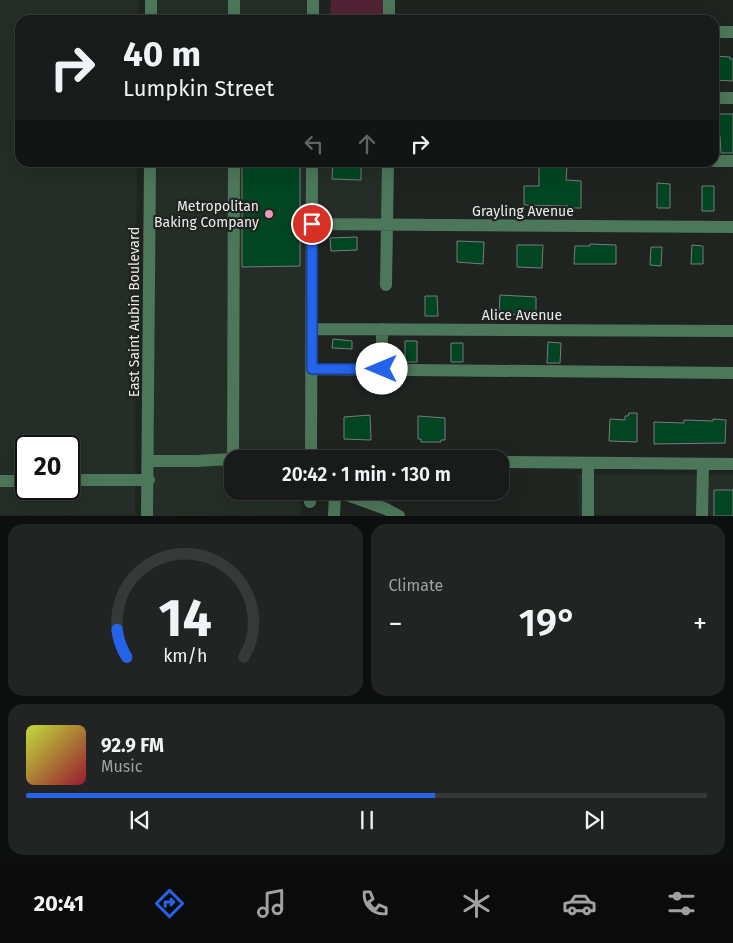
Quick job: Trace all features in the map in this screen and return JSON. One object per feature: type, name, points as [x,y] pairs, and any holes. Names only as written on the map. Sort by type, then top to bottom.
[{"type":"street","points":[[151,0],[151,15]]},
{"type":"street","points":[[234,0],[234,15]]},
{"type":"street","points":[[313,0],[313,15]]},
{"type":"street","points":[[388,15],[389,0]]},
{"type":"street","points":[[719,32],[733,32]]},
{"type":"street","points":[[719,98],[733,98]]},
{"type":"street","points":[[719,161],[733,161]]},
{"type":"street","name":"East Saint Aubin Boulevard","points":[[147,516],[149,461],[150,167]]},
{"type":"street","points":[[233,450],[234,167]]},
{"type":"street","points":[[310,450],[312,167]]},
{"type":"street","points":[[386,285],[388,167]]},
{"type":"street","name":"Grayling Avenue","points":[[312,224],[733,227]]},
{"type":"street","name":"Alice Avenue","points":[[312,329],[733,331]]},
{"type":"street","points":[[382,329],[382,369]]},
{"type":"street","points":[[312,369],[733,373]]},
{"type":"street","points":[[149,461],[224,459]]},
{"type":"street","points":[[509,462],[733,464]]},
{"type":"street","points":[[588,463],[588,516]]},
{"type":"street","points":[[702,516],[703,464]]},
{"type":"street","points":[[80,480],[148,480]]},
{"type":"street","points":[[0,481],[15,481]]},
{"type":"street","points":[[334,516],[335,500]]},
{"type":"street","points":[[361,500],[399,516]]},
{"type":"shaded area","points":[[0,0],[139,0],[138,15],[15,15],[15,167],[137,167],[135,515],[0,515]]},
{"type":"shaded area","points":[[151,0],[313,0],[313,15],[151,15]]},
{"type":"shaded area","points":[[331,0],[383,0],[383,15],[330,15]]},
{"type":"shaded area","points":[[150,167],[388,167],[388,225],[313,224],[311,450],[224,450],[224,500],[301,500],[301,515],[149,516]]},
{"type":"shaded area","points":[[578,474],[733,475],[733,515],[579,515]]},
{"type":"building","points":[[719,56],[733,59],[733,81],[719,80]]},
{"type":"building","points":[[719,114],[733,114],[733,153],[721,153]]},
{"type":"building","name":"Metropolitan Baking Company","points":[[242,167],[300,167],[300,266],[242,267]]},
{"type":"building","points":[[333,167],[361,167],[361,180],[332,179]]},
{"type":"building","points":[[539,167],[567,167],[566,180],[581,181],[581,208],[524,205],[524,186],[539,186]]},
{"type":"building","points":[[657,183],[670,184],[670,208],[657,208]]},
{"type":"building","points":[[702,186],[714,186],[714,211],[702,211]]},
{"type":"building","points":[[357,237],[357,250],[331,251],[330,238]]},
{"type":"building","points":[[457,241],[484,242],[483,264],[457,262]]},
{"type":"building","points":[[590,244],[616,245],[616,264],[574,264],[575,246],[590,246]]},
{"type":"building","points":[[517,245],[543,245],[542,268],[517,267]]},
{"type":"building","points":[[692,245],[703,246],[703,264],[691,264]]},
{"type":"building","points":[[651,247],[662,247],[661,266],[650,265]]},
{"type":"building","points":[[500,295],[536,297],[536,314],[499,315]]},
{"type":"building","points":[[425,296],[437,296],[438,316],[425,316]]},
{"type":"building","points":[[333,339],[352,341],[352,349],[332,348]]},
{"type":"building","points":[[405,341],[417,341],[417,362],[405,362]]},
{"type":"building","points":[[548,342],[561,343],[560,363],[547,363]]},
{"type":"building","points":[[451,343],[463,343],[463,362],[451,362]]},
{"type":"building","points":[[629,413],[637,413],[637,442],[609,441],[610,419],[625,420],[625,416],[628,416]]},
{"type":"building","points":[[370,415],[371,440],[344,439],[344,417]]},
{"type":"building","points":[[418,416],[445,418],[445,440],[441,440],[441,442],[421,442],[421,439],[418,439]]},
{"type":"building","points":[[713,419],[726,420],[725,443],[654,444],[654,422],[684,423],[684,420],[713,421]]},
{"type":"building","points":[[714,490],[733,490],[733,516],[714,516]]},
{"type":"place","name":"Metropolitan Baking Company","points":[[269,214]]},
{"type":"route","points":[[312,224],[312,369],[382,369]]}]
